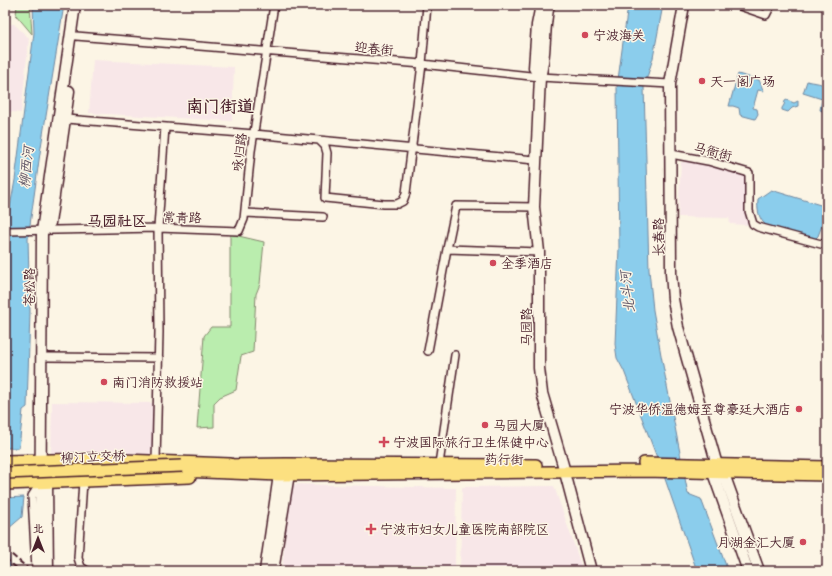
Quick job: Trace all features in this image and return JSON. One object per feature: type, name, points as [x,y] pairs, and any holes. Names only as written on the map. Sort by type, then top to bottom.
[{"type":"main road","name":"苍松路","points":[[40,571],[43,231],[75,5]]},
{"type":"main road","name":"苍松路","points":[[48,571],[43,485],[48,460],[47,357],[43,231],[66,120],[80,5]]},
{"type":"main road","name":"马园路","points":[[540,77],[534,68],[537,25],[541,5]]},
{"type":"main road","name":"马园路","points":[[549,5],[545,19],[543,67],[540,77],[535,160],[534,207],[539,252],[539,368],[542,393],[564,468],[591,571]]},
{"type":"main road","name":"长春路","points":[[684,5],[670,84],[670,273],[672,298],[678,327],[715,467],[748,571]]},
{"type":"main road","points":[[5,461],[96,459],[156,461],[239,469]]},
{"type":"main road","name":"药行街","points":[[284,471],[439,464],[564,468]]},
{"type":"main road","name":"药行街","points":[[181,469],[284,471],[644,467],[827,467]]},
{"type":"main road","name":"药行街","points":[[715,467],[724,474],[827,475]]},
{"type":"main road","name":"柳汀立交桥","points":[[5,473],[181,469]]},
{"type":"main road","name":"柳汀立交桥","points":[[5,478],[181,469]]},
{"type":"main road","points":[[5,484],[43,485],[83,481],[188,477],[239,469]]},
{"type":"main road","points":[[266,570],[284,471]]},
{"type":"main road","points":[[724,474],[759,571]]},
{"type":"street","name":"咏归路","points":[[239,231],[242,226],[245,213],[254,134],[274,5]]},
{"type":"street","points":[[320,141],[325,146],[327,153],[325,198],[384,204],[397,204],[403,201],[406,193],[410,150],[422,64],[427,5]]},
{"type":"street","points":[[736,5],[766,15],[771,5]]},
{"type":"street","name":"迎春街","points":[[76,36],[267,50],[422,64],[540,77],[670,84]]},
{"type":"street","points":[[66,120],[254,134],[410,150],[535,160]]},
{"type":"street","points":[[156,461],[159,358],[158,228],[165,127]]},
{"type":"street","name":"马衙街","points":[[671,154],[708,161],[749,173],[749,211],[753,224],[758,227],[821,244],[827,242]]},
{"type":"street","points":[[428,352],[456,206],[534,207]]},
{"type":"street","points":[[245,213],[323,217]]},
{"type":"street","name":"常青路","points":[[8,231],[158,228],[239,231]]},
{"type":"street","points":[[447,249],[539,252]]},
{"type":"street","points":[[439,464],[455,355]]},
{"type":"street","points":[[47,357],[159,358]]},
{"type":"street","points":[[83,481],[78,558],[81,567],[87,571]]},
{"type":"street","points":[[36,571],[32,496],[43,485]]},
{"type":"shaded area","points":[[5,5],[11,5],[9,24],[5,24]]},
{"type":"shaded area","points":[[14,24],[29,38],[21,113],[5,111],[5,25]]},
{"type":"shaded area","points":[[93,60],[234,67],[232,121],[89,113]]},
{"type":"shaded area","points":[[681,162],[696,162],[747,175],[747,225],[730,224],[729,218],[678,217]]},
{"type":"shaded area","points":[[52,402],[156,403],[155,456],[51,454]]},
{"type":"shaded area","name":"宁波市妇女儿童医院南部院区","points":[[290,484],[456,488],[455,571],[282,571]]},
{"type":"shaded area","points":[[554,486],[583,571],[460,571],[462,487]]},
{"type":"green space","points":[[17,5],[30,5],[32,34],[16,15]]},
{"type":"green space","points":[[230,234],[264,242],[260,284],[256,294],[253,352],[241,356],[236,390],[220,397],[214,403],[214,427],[197,428],[204,336],[211,327],[230,327]]},
{"type":"water","name":"柳西河","points":[[33,5],[64,5],[40,153],[28,239],[30,312],[27,407],[23,410],[19,448],[7,448],[5,439],[5,235],[15,180],[34,33]]},
{"type":"water","name":"北斗河","points":[[628,5],[663,5],[653,58],[644,87],[649,270],[653,310],[688,494],[701,499],[728,571],[697,571],[664,476],[624,371],[617,358],[615,344],[619,248],[617,87]]},
{"type":"water","points":[[738,74],[759,80],[764,91],[758,90],[753,108],[757,109],[758,114],[755,119],[740,115],[739,108],[729,106]]},
{"type":"water","points":[[807,81],[825,86],[823,109],[827,113],[820,110],[822,99],[803,93]]},
{"type":"water","points":[[787,100],[794,103],[798,101],[798,106],[792,108],[788,112],[782,110],[785,101]]},
{"type":"water","points":[[771,190],[827,207],[827,223],[823,223],[818,236],[815,239],[767,226],[764,223],[759,214],[758,199]]},
{"type":"water","points":[[24,497],[22,517],[8,529],[6,534],[11,571],[5,571],[5,498]]},
{"type":"railway","points":[[5,549],[31,571]]},
{"type":"railway","points":[[5,558],[20,571]]},
{"type":"place","name":"宁波海关","points":[[585,35]]},
{"type":"place","name":"天一阁广场","points":[[702,81]]},
{"type":"place","name":"全季酒店","points":[[493,263]]},
{"type":"place","name":"南门消防救援站","points":[[104,382]]},
{"type":"place","name":"宁波华侨温德姆至尊豪廷大酒店","points":[[799,409]]},
{"type":"place","name":"马园大厦","points":[[485,425]]},
{"type":"place","name":"宁波国际旅行卫生保健中心","points":[[384,442]]},
{"type":"place","name":"宁波市妇女儿童医院南部院区","points":[[371,529]]},
{"type":"place","name":"月湖金汇大厦","points":[[803,542]]},
{"type":"district","name":"南门街道","points":[[220,106]]},
{"type":"district","name":"马园社区","points":[[117,221]]}]
